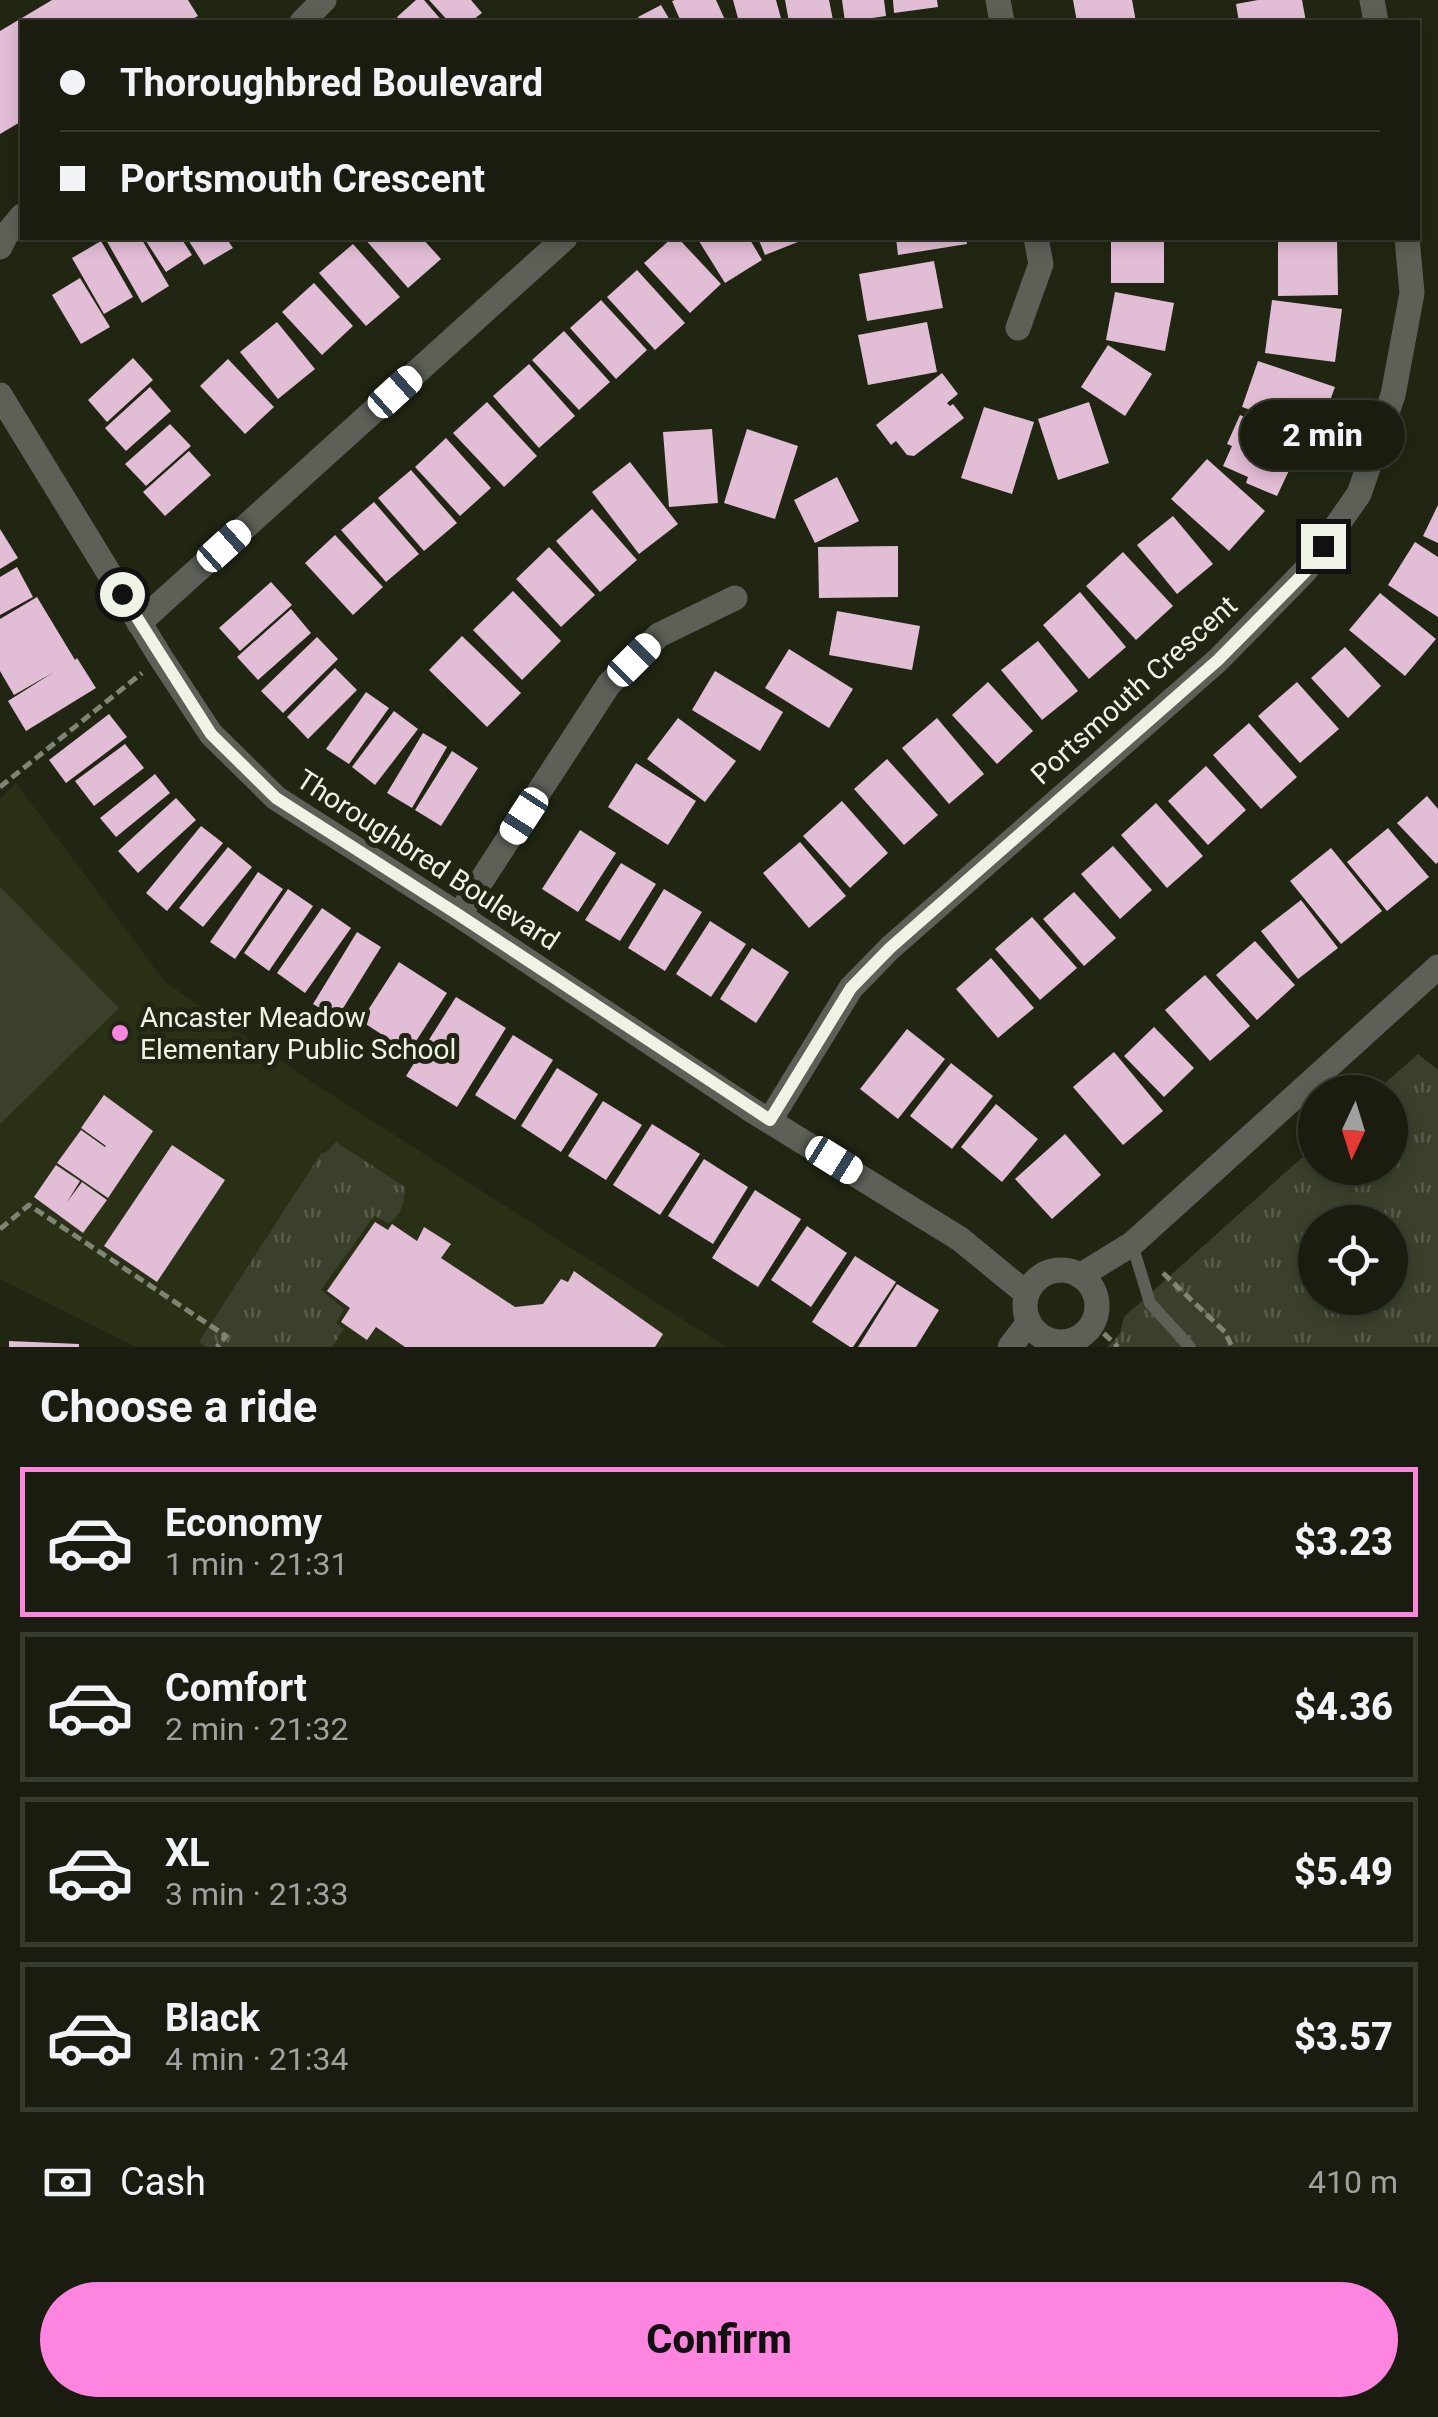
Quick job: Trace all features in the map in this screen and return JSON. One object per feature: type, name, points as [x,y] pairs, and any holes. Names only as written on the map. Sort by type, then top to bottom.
[{"type":"street","points":[[304,20],[324,0]]},
{"type":"street","points":[[0,247],[20,218]]},
{"type":"street","points":[[139,624],[563,240]]},
{"type":"street","points":[[1018,328],[1040,264],[1036,240]]},
{"type":"street","name":"Portsmouth Crescent","points":[[770,1120],[851,988],[905,934],[1218,660],[1305,572],[1358,494],[1393,395],[1412,293],[1407,240]]},
{"type":"street","name":"Thoroughbred Boulevard","points":[[0,394],[160,658],[211,734],[276,798],[770,1120],[1035,1284]]},
{"type":"street","points":[[459,915],[609,684],[659,635],[734,598]]},
{"type":"street","points":[[1080,1276],[1132,1244],[1438,967]]},
{"type":"street","points":[[1010,1347],[1037,1336],[1059,1342],[1083,1335],[1132,1244]]},
{"type":"street","points":[[1037,1336],[1025,1307],[1035,1284],[1059,1270],[1080,1276],[1091,1286],[1095,1310]]},
{"type":"lane","points":[[1132,1244],[1150,1303],[1190,1347]]},
{"type":"path","points":[[2,783],[160,658]]},
{"type":"path","points":[[0,1229],[29,1205],[226,1336],[217,1347]]},
{"type":"path","points":[[1132,1244],[1224,1332],[1232,1347]]},
{"type":"path","points":[[1095,1310],[1118,1347]]},
{"type":"shaded area","name":"Ancaster Meadow Elementary Public School","points":[[16,783],[165,982],[313,1083],[726,1347],[136,1347],[0,1279],[0,799]]},
{"type":"green space","points":[[0,887],[119,1008],[0,1124]]},
{"type":"green space","points":[[1418,1054],[1438,1070],[1438,1347],[1107,1347],[1120,1334],[1124,1317],[1298,1161],[1298,1185],[1408,1185],[1408,1075],[1394,1075]]},
{"type":"green space","points":[[336,1142],[405,1187],[397,1215],[389,1223],[374,1216],[321,1290],[344,1309],[336,1323],[344,1329],[332,1347],[206,1347],[199,1342],[322,1152]]},
{"type":"building","points":[[52,0],[188,0],[198,16],[191,20],[20,20],[20,122],[0,134],[0,31]]},
{"type":"building","points":[[416,0],[424,0],[441,20],[400,20],[397,17]]},
{"type":"building","points":[[429,0],[471,0],[482,13],[473,20],[447,20]]},
{"type":"building","points":[[716,0],[725,20],[680,20],[672,1]]},
{"type":"building","points":[[733,0],[776,0],[781,20],[738,20]]},
{"type":"building","points":[[785,0],[829,0],[833,20],[789,20]]},
{"type":"building","points":[[842,0],[884,0],[886,16],[845,20]]},
{"type":"building","points":[[893,0],[937,0],[938,7],[894,13]]},
{"type":"building","points":[[1073,0],[1132,0],[1136,20],[1077,20]]},
{"type":"building","points":[[1302,0],[1306,20],[1239,20],[1236,4]]},
{"type":"building","points":[[661,5],[670,20],[640,20],[638,17]]},
{"type":"building","points":[[106,240],[142,240],[169,286],[142,303]]},
{"type":"building","points":[[145,240],[182,240],[192,255],[166,272]]},
{"type":"building","points":[[188,240],[227,240],[233,248],[204,265]]},
{"type":"building","points":[[366,240],[424,240],[441,259],[408,288]]},
{"type":"building","points":[[670,240],[680,240],[721,284],[690,313],[644,263]]},
{"type":"building","points":[[698,240],[750,240],[762,260],[725,283]]},
{"type":"building","points":[[759,240],[803,240],[765,255]]},
{"type":"building","points":[[896,240],[966,240],[967,244],[898,255]]},
{"type":"building","points":[[1111,240],[1164,240],[1164,283],[1111,283]]},
{"type":"building","points":[[1278,240],[1337,240],[1338,295],[1278,296]]},
{"type":"building","points":[[101,241],[133,297],[104,314],[72,258]]},
{"type":"building","points":[[353,244],[400,297],[366,326],[319,273]]},
{"type":"building","points":[[934,261],[943,308],[867,321],[859,274]]},
{"type":"building","points":[[637,270],[685,323],[655,350],[607,297]]},
{"type":"building","points":[[80,278],[110,327],[81,344],[52,295]]},
{"type":"building","points":[[314,283],[353,326],[322,355],[282,312]]},
{"type":"building","points":[[1115,292],[1174,303],[1165,351],[1106,340]]},
{"type":"building","points":[[601,300],[647,350],[616,379],[570,328]]},
{"type":"building","points":[[1272,300],[1342,309],[1335,362],[1265,353]]},
{"type":"building","points":[[277,322],[315,369],[278,399],[240,352]]},
{"type":"building","points":[[927,322],[937,372],[868,385],[858,335]]},
{"type":"building","points":[[564,331],[610,382],[579,410],[532,360]]},
{"type":"building","points":[[1108,345],[1152,374],[1125,416],[1081,387]]},
{"type":"building","points":[[133,358],[153,380],[107,422],[88,400]]},
{"type":"building","points":[[228,359],[274,407],[245,434],[200,386]]},
{"type":"building","points":[[1258,361],[1335,387],[1318,433],[1242,407]]},
{"type":"building","points":[[529,364],[575,416],[539,448],[493,396]]},
{"type":"building","points":[[942,373],[958,394],[947,403],[953,404],[964,418],[914,456],[907,455],[896,441],[891,445],[876,425]]},
{"type":"building","points":[[150,387],[171,411],[126,451],[105,428]]},
{"type":"building","points":[[487,402],[537,456],[504,487],[453,433]]},
{"type":"building","points":[[1089,402],[1109,463],[1058,480],[1038,419]]},
{"type":"building","points":[[984,407],[1034,422],[1012,494],[961,478]]},
{"type":"building","points":[[1240,415],[1302,443],[1277,496],[1246,483],[1248,477],[1223,466],[1232,446],[1227,444]]},
{"type":"building","points":[[170,424],[191,446],[146,486],[125,464]]},
{"type":"building","points":[[712,429],[718,503],[669,507],[663,432]]},
{"type":"building","points":[[747,429],[798,446],[775,519],[724,503]]},
{"type":"building","points":[[446,438],[491,488],[460,516],[415,467]]},
{"type":"building","points":[[189,451],[211,475],[165,516],[143,492]]},
{"type":"building","points":[[1207,459],[1265,511],[1229,551],[1171,499]]},
{"type":"building","points":[[630,462],[678,524],[639,554],[592,492]]},
{"type":"building","points":[[411,470],[457,523],[424,551],[378,498]]},
{"type":"building","points":[[837,477],[859,521],[815,543],[794,500]]},
{"type":"building","points":[[374,502],[419,554],[386,582],[341,530]]},
{"type":"building","points":[[1438,505],[1438,543],[1423,536]]},
{"type":"building","points":[[592,509],[637,560],[600,592],[556,541]]},
{"type":"building","points":[[1173,516],[1213,564],[1177,594],[1137,545]]},
{"type":"building","points":[[0,529],[18,558],[0,569]]},
{"type":"building","points":[[335,535],[383,587],[353,615],[305,563]]},
{"type":"building","points":[[1415,542],[1438,557],[1438,617],[1388,585]]},
{"type":"building","points":[[898,546],[898,597],[819,598],[818,547]]},
{"type":"building","points":[[549,547],[595,595],[561,627],[516,579]]},
{"type":"building","points":[[1123,552],[1173,606],[1136,640],[1086,586]]},
{"type":"building","points":[[17,567],[33,597],[0,615],[0,577]]},
{"type":"building","points":[[271,582],[292,605],[240,651],[219,628]]},
{"type":"building","points":[[513,591],[561,641],[522,680],[473,630]]},
{"type":"building","points":[[1080,592],[1126,647],[1089,679],[1043,625]]},
{"type":"building","points":[[1380,593],[1436,639],[1405,676],[1349,630]]},
{"type":"building","points":[[37,597],[96,688],[26,731],[8,701],[54,672],[14,695],[0,671],[0,619]]},
{"type":"building","points":[[291,609],[311,633],[258,680],[237,657]]},
{"type":"building","points":[[837,611],[920,626],[912,670],[829,655]]},
{"type":"building","points":[[462,636],[521,693],[487,727],[429,670]]},
{"type":"building","points":[[317,637],[338,659],[283,713],[261,691]]},
{"type":"building","points":[[1038,641],[1078,691],[1042,720],[1001,670]]},
{"type":"building","points":[[1345,647],[1381,686],[1348,718],[1311,678]]},
{"type":"building","points":[[789,649],[853,689],[829,728],[765,688]]},
{"type":"building","points":[[335,668],[357,690],[308,739],[287,717]]},
{"type":"building","points":[[715,671],[783,712],[760,751],[692,710]]},
{"type":"building","points":[[988,682],[1033,731],[997,764],[952,715]]},
{"type":"building","points":[[1297,682],[1339,729],[1300,763],[1258,716]]},
{"type":"building","points":[[366,692],[389,708],[349,764],[326,749]]},
{"type":"building","points":[[394,711],[418,729],[375,785],[352,767]]},
{"type":"building","points":[[109,714],[127,737],[66,783],[49,760]]},
{"type":"building","points":[[678,718],[736,761],[705,802],[647,759]]},
{"type":"building","points":[[937,718],[984,774],[949,804],[902,748]]},
{"type":"building","points":[[1249,723],[1297,777],[1261,809],[1213,755]]},
{"type":"building","points":[[423,733],[447,747],[412,808],[387,793]]},
{"type":"building","points":[[125,744],[144,768],[94,806],[75,781]]},
{"type":"building","points":[[452,751],[478,768],[441,826],[415,810]]},
{"type":"building","points":[[887,759],[938,815],[904,845],[854,789]]},
{"type":"building","points":[[636,763],[696,801],[668,845],[608,807]]},
{"type":"building","points":[[1206,766],[1246,810],[1208,845],[1168,801]]},
{"type":"building","points":[[155,774],[170,793],[116,837],[100,818]]},
{"type":"building","points":[[1427,796],[1438,809],[1436,864],[1397,823]]},
{"type":"building","points":[[176,798],[196,820],[138,873],[118,851]]},
{"type":"building","points":[[842,801],[888,853],[850,888],[803,836]]},
{"type":"building","points":[[1156,803],[1203,856],[1167,888],[1121,835]]},
{"type":"building","points":[[201,826],[223,843],[167,911],[146,893]]},
{"type":"building","points":[[1388,828],[1429,877],[1387,911],[1347,862]]},
{"type":"building","points":[[580,830],[616,853],[578,912],[542,889]]},
{"type":"building","points":[[800,842],[846,896],[809,928],[763,873]]},
{"type":"building","points":[[1113,846],[1152,890],[1120,919],[1081,874]]},
{"type":"building","points":[[228,847],[252,867],[203,927],[179,908]]},
{"type":"building","points":[[1331,848],[1382,911],[1341,944],[1290,881]]},
{"type":"building","points":[[621,863],[656,884],[620,941],[585,920]]},
{"type":"building","points":[[258,872],[283,889],[235,959],[210,942]]},
{"type":"building","points":[[288,889],[313,906],[269,971],[244,953]]},
{"type":"building","points":[[664,889],[702,912],[665,971],[628,948]]},
{"type":"building","points":[[1074,892],[1116,938],[1084,966],[1043,919]]},
{"type":"building","points":[[1301,900],[1338,948],[1298,979],[1261,931]]},
{"type":"building","points":[[322,908],[351,928],[305,993],[277,973]]},
{"type":"building","points":[[1032,917],[1077,968],[1040,1000],[995,949]]},
{"type":"building","points":[[710,921],[746,944],[711,997],[676,974]]},
{"type":"building","points":[[357,932],[381,947],[337,1018],[313,1004]]},
{"type":"building","points":[[1255,941],[1295,985],[1257,1020],[1216,975]]},
{"type":"building","points":[[752,948],[789,972],[756,1023],[720,999]]},
{"type":"building","points":[[991,958],[1034,1008],[998,1038],[956,989]]},
{"type":"building","points":[[399,962],[447,993],[409,1052],[361,1021]]},
{"type":"building","points":[[1205,975],[1250,1026],[1210,1061],[1165,1010]]},
{"type":"building","points":[[456,997],[506,1028],[457,1107],[406,1076]]},
{"type":"building","points":[[1154,1027],[1194,1068],[1164,1097],[1124,1056]]},
{"type":"building","points":[[907,1029],[945,1059],[898,1119],[860,1089]]},
{"type":"building","points":[[513,1035],[553,1060],[515,1120],[475,1095]]},
{"type":"building","points":[[1114,1052],[1163,1111],[1123,1145],[1073,1087]]},
{"type":"building","points":[[951,1063],[993,1096],[952,1149],[910,1116]]},
{"type":"building","points":[[557,1068],[598,1094],[561,1152],[521,1126]]},
{"type":"building","points":[[104,1095],[153,1131],[108,1198],[57,1163],[81,1130],[106,1146],[81,1128]]},
{"type":"building","points":[[603,1101],[642,1125],[606,1180],[568,1156]]},
{"type":"building","points":[[996,1104],[1038,1139],[1002,1182],[961,1147]]},
{"type":"building","points":[[652,1124],[700,1154],[660,1215],[613,1185]]},
{"type":"building","points":[[1065,1134],[1101,1175],[1052,1219],[1015,1179]]},
{"type":"building","points":[[172,1145],[225,1180],[157,1282],[104,1246]]},
{"type":"building","points":[[704,1159],[748,1187],[713,1244],[668,1216]]},
{"type":"building","points":[[56,1165],[80,1181],[67,1202],[82,1182],[107,1200],[83,1233],[34,1197]]},
{"type":"building","points":[[755,1190],[801,1219],[758,1287],[712,1258]]},
{"type":"building","points":[[375,1222],[388,1230],[392,1224],[417,1241],[424,1227],[451,1244],[441,1258],[515,1307],[543,1304],[561,1279],[568,1282],[574,1271],[663,1334],[655,1347],[405,1347],[376,1327],[367,1340],[341,1322],[350,1308],[327,1291]]},
{"type":"building","points":[[807,1226],[847,1253],[811,1307],[771,1280]]},
{"type":"building","points":[[855,1256],[896,1282],[850,1347],[812,1322]]},
{"type":"building","points":[[897,1284],[939,1310],[916,1347],[858,1347]]},
{"type":"building","points":[[9,1341],[79,1344],[79,1347],[9,1347]]},
{"type":"place","name":"Ancaster Meadow Elementary Public School","points":[[120,1033]]},
{"type":"route","points":[[122,594],[211,734],[276,798],[770,1120],[851,988],[890,948],[1218,660],[1305,572],[1323,546]]}]
